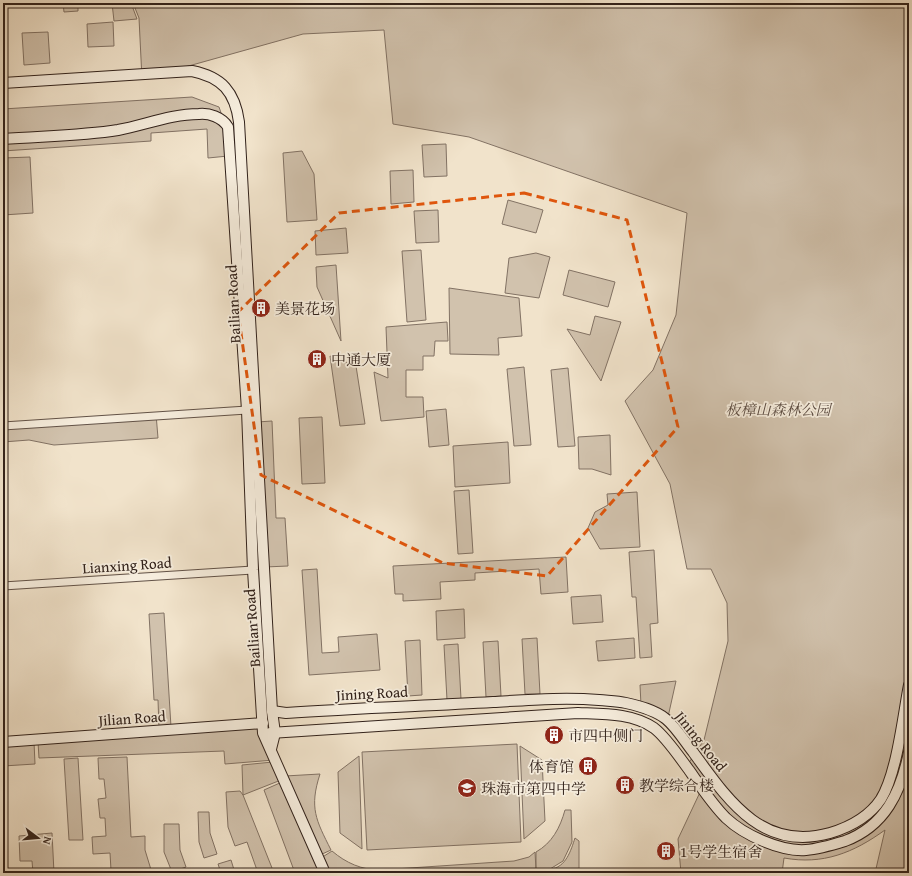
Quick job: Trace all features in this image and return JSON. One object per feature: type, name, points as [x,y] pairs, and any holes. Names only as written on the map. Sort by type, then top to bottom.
[{"type":"main road","name":"Bailian Road","points":[[3,83],[192,71],[210,76],[217,80],[224,86],[233,98],[239,122],[272,711],[275,732],[271,749]]},
{"type":"main road","name":"Bailian Road","points":[[3,139],[110,131],[169,117],[200,113],[219,118],[225,122],[230,134],[236,266],[247,410],[252,570],[263,728],[325,873]]},
{"type":"main road","name":"Jining Road","points":[[272,711],[286,713],[541,700],[584,699],[623,702],[648,709],[666,719],[720,789],[748,818],[760,826],[777,832],[808,837],[839,830],[853,824],[864,818],[881,798],[893,766],[909,685]]},
{"type":"main road","points":[[272,711],[263,728],[275,732]]},
{"type":"main road","name":"Jining Road","points":[[275,732],[578,713],[621,716],[639,720],[655,729],[677,754],[714,805],[740,830],[776,845],[806,850],[829,846],[849,839],[868,829],[883,816],[900,789],[909,752]]},
{"type":"main road","name":"Jilian Road","points":[[3,742],[263,728]]},
{"type":"street","points":[[3,426],[247,410]]},
{"type":"street","name":"Lianxing Road","points":[[3,586],[252,570]]},
{"type":"highlighted area","points":[[524,193],[627,220],[678,427],[547,576],[443,563],[261,475],[238,312],[339,213]]},
{"type":"green space","points":[[63,3],[78,3],[78,11],[64,12]]},
{"type":"green space","points":[[112,3],[131,3],[137,19],[114,21]]},
{"type":"green space","name":"板樟山森林公园","points":[[133,3],[909,3],[909,873],[875,873],[885,830],[861,845],[837,855],[812,860],[784,858],[782,873],[681,873],[678,839],[702,788],[686,767],[704,740],[728,641],[727,603],[711,569],[687,569],[670,484],[625,401],[653,370],[676,315],[687,213],[469,137],[393,124],[384,30],[303,34],[142,79],[139,18]]},
{"type":"green space","points":[[113,22],[114,46],[88,47],[87,24]]},
{"type":"green space","points":[[48,32],[50,63],[24,65],[22,33]]},
{"type":"green space","points":[[192,97],[219,107],[227,130],[228,156],[208,158],[207,129],[151,133],[151,141],[3,151],[3,109]]},
{"type":"green space","points":[[446,144],[447,176],[424,177],[422,145]]},
{"type":"green space","points":[[302,151],[314,174],[317,220],[287,222],[283,153]]},
{"type":"green space","points":[[30,157],[33,213],[3,215],[3,158]]},
{"type":"green space","points":[[413,170],[414,202],[391,204],[390,171]]},
{"type":"green space","points":[[508,200],[543,210],[536,233],[502,224]]},
{"type":"green space","points":[[438,210],[439,242],[416,243],[414,211]]},
{"type":"green space","points":[[346,228],[348,253],[316,255],[315,231]]},
{"type":"green space","points":[[421,250],[426,320],[407,322],[402,251]]},
{"type":"green space","points":[[536,253],[550,257],[539,298],[505,293],[509,258]]},
{"type":"green space","points":[[336,265],[341,341],[317,287],[316,267]]},
{"type":"green space","points":[[569,270],[615,282],[608,307],[563,295]]},
{"type":"green space","points":[[449,288],[519,298],[522,336],[498,338],[499,355],[450,354]]},
{"type":"green space","points":[[595,316],[621,322],[601,381],[567,329],[590,335]]},
{"type":"green space","points":[[447,322],[448,341],[435,341],[434,356],[423,356],[423,370],[406,370],[406,397],[423,397],[424,417],[381,421],[374,372],[388,378],[386,327]]},
{"type":"green space","points":[[330,356],[356,366],[365,424],[340,426]]},
{"type":"green space","points":[[524,367],[531,445],[514,446],[507,369]]},
{"type":"green space","points":[[568,368],[575,446],[558,447],[551,370]]},
{"type":"green space","points":[[446,409],[449,445],[429,447],[426,411]]},
{"type":"green space","points":[[156,414],[158,438],[54,445],[29,440],[3,442],[3,423]]},
{"type":"green space","points":[[322,417],[325,483],[302,484],[299,418]]},
{"type":"green space","points":[[272,421],[276,518],[285,518],[288,566],[265,567],[257,422]]},
{"type":"green space","points":[[610,435],[611,475],[592,469],[579,469],[578,437]]},
{"type":"green space","points":[[508,442],[510,483],[455,487],[453,446]]},
{"type":"green space","points":[[469,490],[473,553],[458,554],[454,491]]},
{"type":"green space","points":[[637,492],[640,547],[600,549],[588,528],[595,512],[608,505],[607,494]]},
{"type":"green space","points":[[654,550],[658,623],[650,624],[652,657],[640,658],[636,597],[632,597],[629,552]]},
{"type":"green space","points":[[566,557],[568,592],[541,594],[539,569],[475,573],[475,580],[440,582],[441,599],[403,601],[403,594],[395,594],[393,566]]},
{"type":"green space","points":[[317,569],[322,653],[339,652],[338,637],[377,634],[380,670],[309,675],[302,570]]},
{"type":"green space","points":[[601,595],[603,622],[573,624],[571,597]]},
{"type":"green space","points":[[464,609],[465,638],[437,640],[436,611]]},
{"type":"green space","points":[[164,613],[171,727],[159,728],[158,700],[154,700],[149,614]]},
{"type":"green space","points":[[537,638],[540,694],[525,694],[522,639]]},
{"type":"green space","points":[[634,638],[635,658],[598,661],[596,641]]},
{"type":"green space","points":[[420,640],[422,695],[408,696],[405,641]]},
{"type":"green space","points":[[498,641],[501,696],[486,697],[483,642]]},
{"type":"green space","points":[[458,644],[461,699],[447,700],[444,645]]},
{"type":"green space","points":[[676,681],[668,717],[641,705],[640,685]]},
{"type":"green space","points":[[261,725],[274,760],[225,764],[224,751],[39,758],[38,742]]},
{"type":"green space","points":[[34,742],[35,764],[3,766],[3,744]]},
{"type":"green space","points":[[517,744],[521,842],[367,850],[362,752]]},
{"type":"green space","points":[[520,746],[542,760],[545,821],[524,839]]},
{"type":"green space","points":[[359,756],[362,849],[340,833],[338,772]]},
{"type":"green space","points":[[127,757],[131,837],[145,836],[145,850],[152,873],[125,873],[125,870],[111,870],[110,853],[93,854],[92,837],[106,836],[105,818],[100,818],[98,799],[106,798],[104,779],[99,779],[98,758]]},
{"type":"green space","points":[[78,758],[83,840],[69,840],[64,759]]},
{"type":"green space","points":[[273,762],[281,780],[243,795],[242,765]]},
{"type":"green space","points":[[320,774],[315,796],[316,814],[321,830],[331,850],[320,855],[285,776]]},
{"type":"green space","points":[[282,782],[321,873],[295,873],[264,790]]},
{"type":"green space","points":[[240,791],[243,795],[274,873],[258,873],[247,842],[235,846],[228,827],[226,792]]},
{"type":"green space","points":[[565,810],[571,810],[572,842],[563,861],[550,869],[556,868],[564,862],[570,853],[575,838],[579,841],[579,873],[328,873],[321,858],[332,851],[354,865],[367,869],[380,870],[514,861],[529,857],[535,852],[536,870],[536,852],[551,840],[561,823]]},
{"type":"green space","points":[[198,812],[209,812],[210,833],[217,854],[204,858],[199,842]]},
{"type":"green space","points":[[164,824],[179,824],[180,850],[186,867],[172,872],[164,852]]},
{"type":"green space","points":[[52,833],[54,873],[33,873],[32,861],[20,861],[19,836]]},
{"type":"green space","points":[[231,860],[235,873],[221,873],[218,864]]},
{"type":"place","name":"美景花场","points":[[261,308]]},
{"type":"place","name":"中通大厦","points":[[317,359]]},
{"type":"place","name":"市四中侧门","points":[[554,735]]},
{"type":"place","name":"体育馆","points":[[588,766]]},
{"type":"place","name":"教学综合楼","points":[[625,785]]},
{"type":"place","name":"珠海市第四中学","points":[[467,788]]},
{"type":"place","name":"1号学生宿舍","points":[[666,851]]}]
